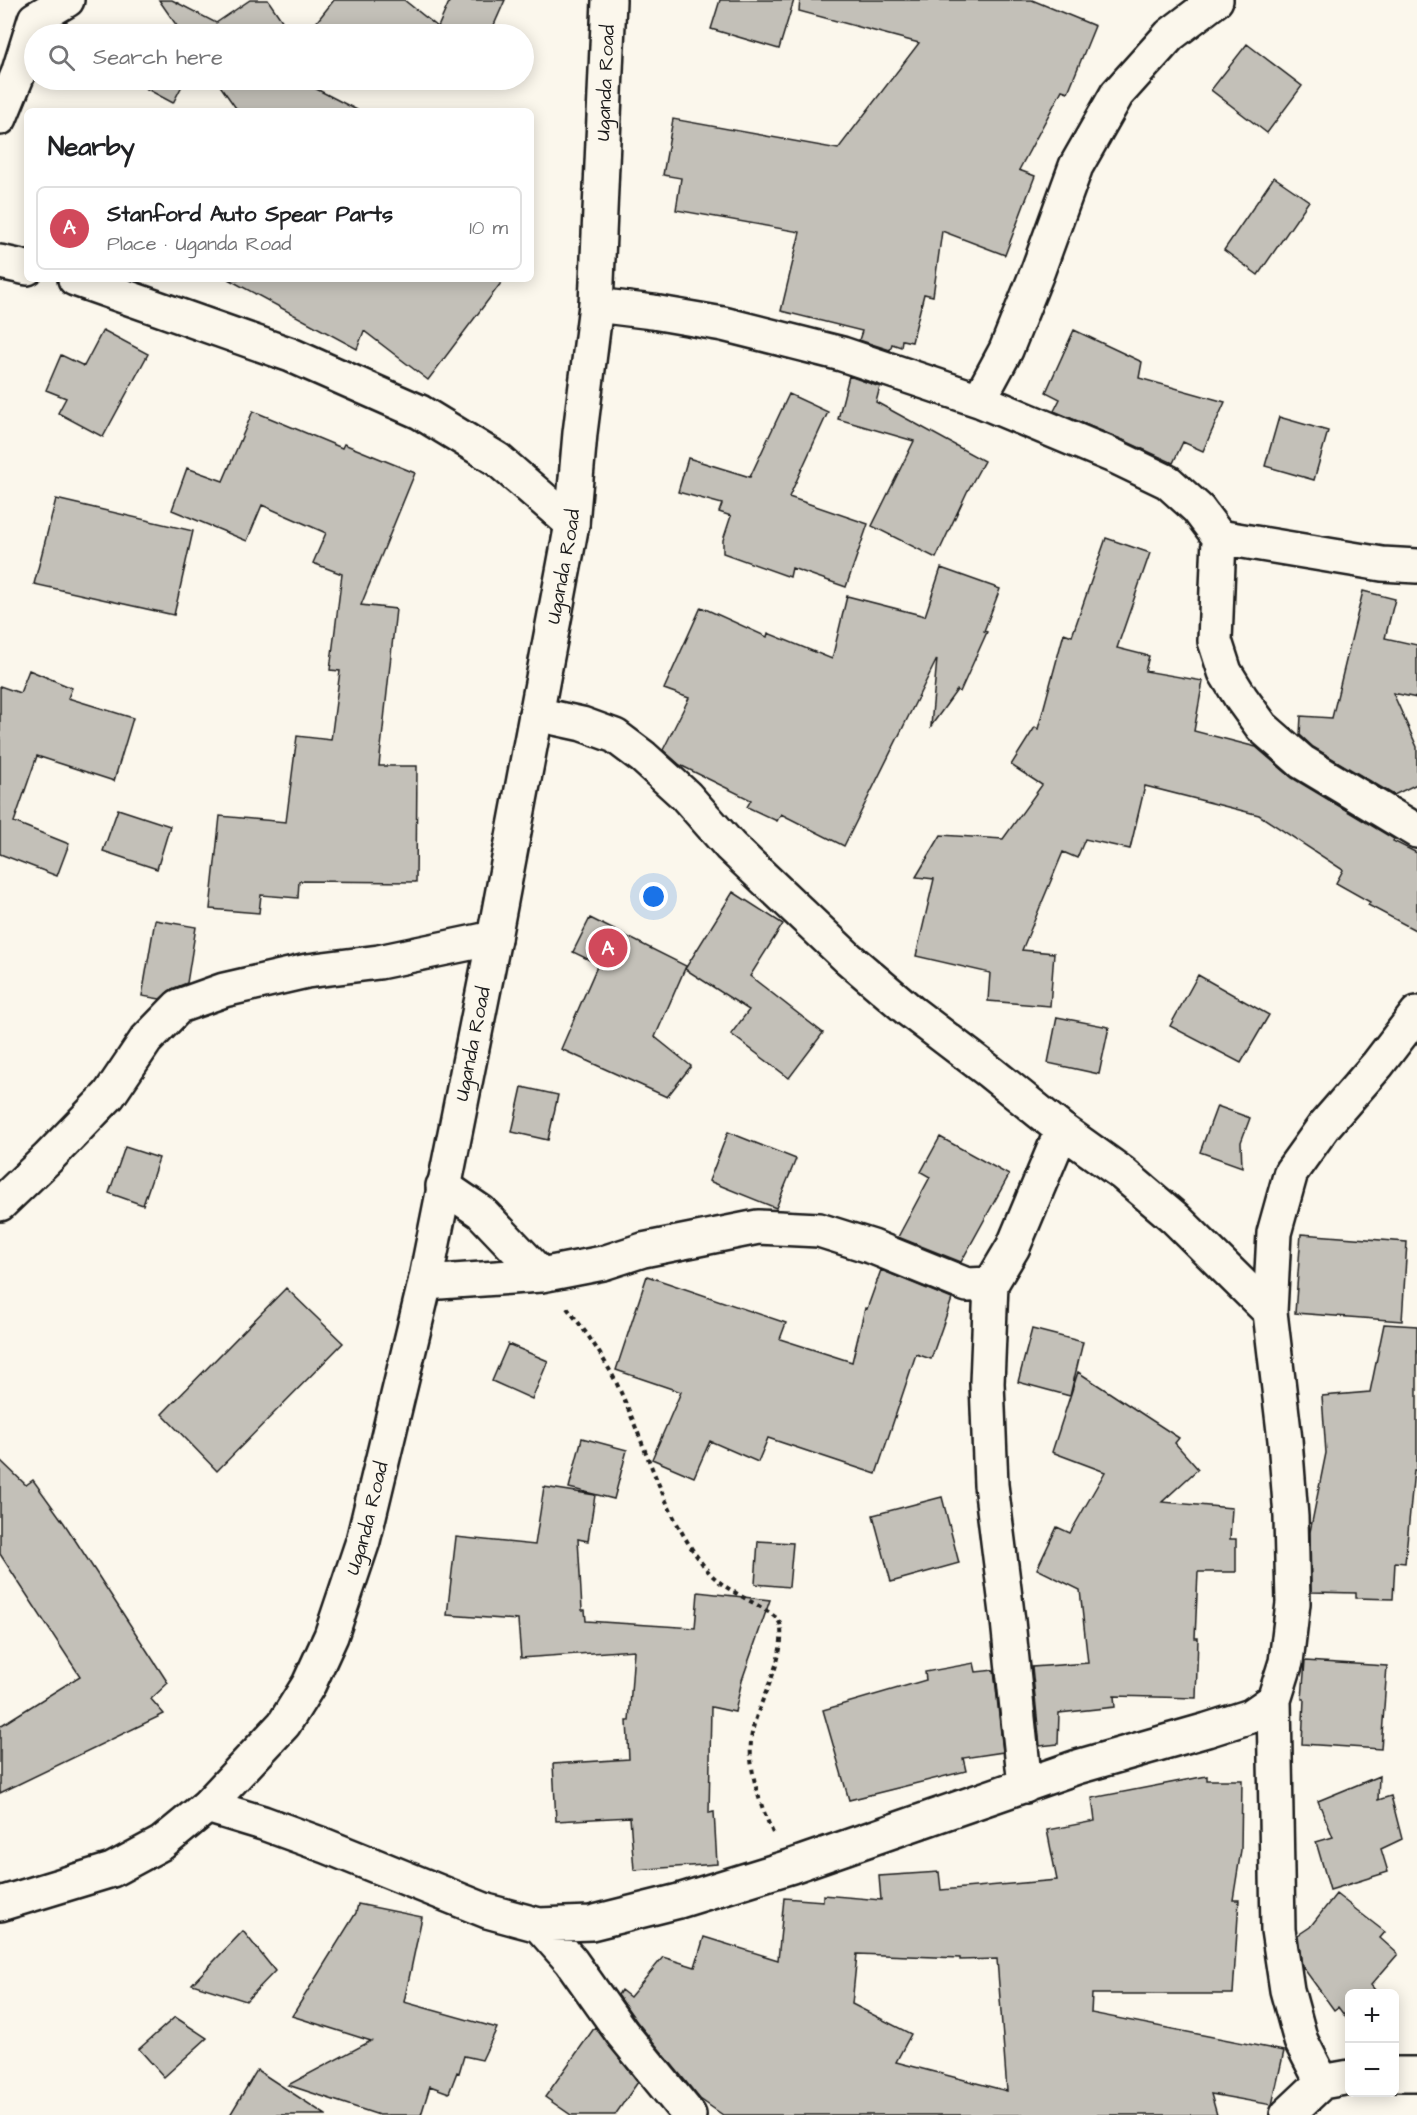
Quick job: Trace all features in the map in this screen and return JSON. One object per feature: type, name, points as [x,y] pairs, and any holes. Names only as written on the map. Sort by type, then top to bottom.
[{"type":"street","points":[[33,24],[35,19],[67,0]]},
{"type":"street","name":"Uganda Road","points":[[0,1904],[112,1870],[162,1843],[207,1806],[284,1724],[309,1684],[331,1636],[363,1541],[425,1283],[494,938],[572,524],[580,433],[596,305],[609,0]]},
{"type":"street","points":[[979,400],[1006,350],[1076,166],[1117,94],[1170,35],[1216,0]]},
{"type":"street","points":[[0,118],[24,55]]},
{"type":"street","points":[[0,262],[24,267]]},
{"type":"street","points":[[84,282],[291,355],[420,412],[497,459],[572,524]]},
{"type":"street","points":[[596,305],[723,324],[842,354],[979,400],[1116,457],[1168,482],[1198,509],[1220,537],[1215,641],[1225,672],[1241,698],[1262,727],[1302,762],[1417,831]]},
{"type":"street","points":[[1220,537],[1382,564],[1417,566]]},
{"type":"street","points":[[536,714],[582,724],[615,736],[643,757],[686,796],[730,846],[848,958],[910,1011],[1062,1130],[1122,1173],[1175,1218],[1270,1312]]},
{"type":"street","points":[[0,1204],[109,1095],[146,1040],[179,1006],[224,990],[307,971],[379,962],[494,938]]},
{"type":"street","points":[[1287,2115],[1336,2079],[1301,2041],[1287,1990],[1278,1930],[1274,1700],[1286,1662],[1293,1603],[1286,1440],[1270,1312],[1274,1233],[1292,1172],[1324,1126],[1378,1064],[1417,1013]]},
{"type":"street","points":[[1025,1786],[991,1485],[987,1383],[991,1284],[1014,1247],[1062,1130]]},
{"type":"street","points":[[443,1186],[481,1212],[541,1275]]},
{"type":"street","points":[[425,1283],[541,1275],[603,1263],[653,1248],[758,1227],[819,1230],[873,1247],[967,1285],[991,1284]]},
{"type":"street","points":[[207,1806],[326,1846],[487,1911],[540,1925],[591,1923],[679,1901],[792,1866],[1077,1767],[1251,1716],[1274,1700]]},
{"type":"street","points":[[540,1925],[571,1961],[681,2112]]},
{"type":"street","points":[[1399,2074],[1417,2074]]},
{"type":"path","points":[[541,1275],[580,1325],[614,1379],[686,1541],[710,1573],[740,1597],[776,1618],[781,1626],[778,1654],[753,1729],[752,1757],[761,1804],[773,1833],[792,1866]]},
{"type":"building","points":[[159,0],[172,0],[216,23],[250,0],[268,0],[284,24],[176,24]]},
{"type":"building","points":[[334,0],[404,0],[434,24],[315,24]]},
{"type":"building","points":[[450,0],[505,0],[494,24],[439,24]]},
{"type":"building","points":[[720,0],[794,0],[779,49],[711,29]]},
{"type":"building","points":[[800,0],[1032,0],[1095,26],[1068,92],[1062,90],[1019,170],[1035,176],[1005,255],[942,231],[933,296],[924,294],[912,342],[902,340],[901,347],[892,344],[890,350],[859,340],[862,331],[781,311],[800,232],[676,210],[681,178],[663,175],[673,119],[838,149],[919,43],[799,11]]},
{"type":"building","points":[[1247,44],[1302,86],[1267,133],[1211,90]]},
{"type":"building","points":[[149,90],[180,90],[173,103]]},
{"type":"building","points":[[223,90],[318,90],[353,108],[236,108]]},
{"type":"building","points":[[1274,177],[1309,201],[1258,275],[1224,250]]},
{"type":"building","points":[[234,282],[502,282],[428,380],[364,331],[357,349]]},
{"type":"building","points":[[103,330],[148,354],[103,437],[58,413],[66,398],[46,390],[61,355],[84,366]]},
{"type":"building","points":[[1074,330],[1142,362],[1139,378],[1225,402],[1203,451],[1183,442],[1173,463],[1054,411],[1060,399],[1046,392]]},
{"type":"building","points":[[849,376],[880,387],[876,402],[984,461],[936,558],[872,526],[914,441],[838,419]]},
{"type":"building","points":[[789,394],[828,412],[789,497],[868,524],[846,587],[792,568],[790,577],[723,553],[723,540],[731,516],[719,512],[722,504],[678,492],[688,458],[750,477]]},
{"type":"building","points":[[253,411],[342,448],[344,444],[415,473],[361,605],[396,609],[379,766],[417,766],[416,882],[299,881],[298,898],[261,895],[259,913],[210,909],[220,816],[286,822],[297,736],[331,740],[340,671],[330,670],[342,574],[313,563],[326,533],[262,505],[247,541],[172,510],[187,468],[223,481]]},
{"type":"building","points":[[1279,417],[1328,431],[1314,480],[1265,466]]},
{"type":"building","points":[[56,499],[193,531],[174,615],[34,584]]},
{"type":"building","points":[[1106,538],[1150,553],[1117,648],[1149,656],[1145,671],[1203,681],[1194,731],[1256,747],[1292,778],[1394,839],[1393,841],[1417,853],[1417,931],[1368,905],[1370,902],[1336,883],[1343,870],[1259,815],[1145,786],[1130,849],[1085,839],[1077,858],[1063,852],[1022,950],[1054,953],[1050,1006],[988,1001],[990,973],[916,956],[934,879],[916,877],[941,835],[1003,839],[1042,785],[1011,765],[1035,727],[1038,729],[1064,633],[1072,636]]},
{"type":"building","points":[[941,568],[1000,589],[984,631],[987,632],[960,692],[957,690],[931,726],[937,659],[844,846],[781,814],[777,821],[747,807],[751,800],[680,765],[663,750],[689,698],[664,689],[701,607],[767,637],[768,633],[832,659],[847,596],[925,616]]},
{"type":"building","points":[[1363,591],[1395,599],[1385,638],[1417,645],[1417,698],[1393,693],[1417,747],[1417,784],[1394,795],[1313,747],[1300,735],[1301,716],[1332,718]]},
{"type":"building","points":[[29,670],[72,688],[68,698],[133,718],[114,781],[37,756],[14,822],[69,844],[57,876],[0,854],[0,686],[20,693]]},
{"type":"building","points":[[118,809],[170,826],[157,869],[103,851]]},
{"type":"building","points":[[733,892],[783,924],[750,976],[823,1033],[789,1078],[731,1034],[749,1010],[685,969]]},
{"type":"building","points":[[590,918],[686,966],[655,1037],[691,1066],[667,1097],[561,1049],[598,964],[573,952]]},
{"type":"building","points":[[155,920],[196,927],[187,983],[172,989],[160,999],[142,996]]},
{"type":"building","points":[[1198,975],[1269,1015],[1241,1063],[1170,1026]]},
{"type":"building","points":[[1057,1017],[1109,1027],[1099,1074],[1048,1063]]},
{"type":"building","points":[[522,1087],[558,1095],[548,1140],[512,1132]]},
{"type":"building","points":[[1217,1106],[1250,1118],[1241,1142],[1242,1167],[1200,1152]]},
{"type":"building","points":[[728,1132],[796,1159],[776,1208],[709,1181]]},
{"type":"building","points":[[940,1137],[1009,1175],[961,1262],[898,1237],[930,1177],[921,1172]]},
{"type":"building","points":[[125,1147],[159,1158],[143,1205],[109,1193]]},
{"type":"building","points":[[1301,1234],[1407,1242],[1402,1321],[1295,1313]]},
{"type":"building","points":[[881,1270],[952,1299],[931,1359],[916,1354],[876,1474],[768,1438],[758,1462],[710,1441],[694,1477],[652,1459],[681,1392],[616,1370],[647,1276],[786,1323],[780,1339],[852,1362],[865,1308],[867,1309]]},
{"type":"building","points":[[286,1288],[343,1343],[217,1471],[162,1414]]},
{"type":"building","points":[[1384,1324],[1417,1326],[1417,1470],[1414,1470],[1405,1563],[1395,1562],[1393,1599],[1356,1598],[1356,1593],[1311,1592],[1310,1532],[1326,1453],[1322,1396],[1370,1392]]},
{"type":"building","points":[[1032,1329],[1083,1342],[1070,1396],[1018,1382]]},
{"type":"building","points":[[508,1344],[548,1361],[532,1399],[492,1381]]},
{"type":"building","points":[[1078,1372],[1179,1438],[1175,1443],[1198,1469],[1162,1502],[1232,1508],[1230,1539],[1236,1539],[1236,1572],[1198,1572],[1195,1638],[1198,1638],[1196,1698],[1114,1696],[1115,1707],[1059,1713],[1058,1744],[1040,1746],[1032,1667],[1088,1663],[1080,1590],[1037,1569],[1057,1527],[1070,1533],[1105,1472],[1052,1452]]},
{"type":"building","points":[[582,1438],[627,1450],[614,1499],[569,1488]]},
{"type":"building","points":[[0,1460],[26,1485],[33,1480],[64,1523],[168,1683],[151,1699],[164,1714],[0,1793],[0,1726],[80,1676],[0,1554]]},
{"type":"building","points":[[544,1487],[595,1495],[588,1541],[578,1539],[582,1610],[585,1610],[586,1621],[695,1628],[698,1592],[770,1600],[742,1680],[735,1712],[711,1707],[709,1813],[714,1812],[717,1864],[634,1870],[630,1817],[556,1821],[553,1764],[629,1759],[627,1721],[629,1721],[634,1650],[521,1658],[518,1620],[447,1615],[456,1537],[535,1545]]},
{"type":"building","points":[[942,1497],[959,1563],[891,1582],[873,1515]]},
{"type":"building","points":[[758,1541],[793,1543],[789,1587],[755,1584]]},
{"type":"building","points":[[1305,1661],[1387,1666],[1381,1749],[1302,1744]]},
{"type":"building","points":[[974,1663],[976,1672],[994,1670],[1003,1752],[963,1758],[966,1771],[849,1800],[823,1710],[926,1680],[925,1672]]},
{"type":"building","points":[[1207,1776],[1207,1780],[1242,1780],[1241,1850],[1233,1900],[1239,1900],[1233,1994],[1092,1994],[1091,2013],[1284,2051],[1272,2105],[1211,2094],[1217,2115],[723,2115],[700,2099],[618,1995],[621,1990],[630,1997],[663,1957],[695,1967],[704,1937],[778,1960],[784,1898],[823,1901],[823,1895],[881,1900],[879,1876],[939,1872],[941,1890],[1057,1880],[1047,1830],[1095,1821],[1092,1798]],"holes":[[[857,1954],[960,1958],[960,1960],[997,1959],[1007,2091],[896,2062],[911,2034],[852,2004]]]},
{"type":"building","points":[[1379,1776],[1378,1800],[1391,1796],[1402,1839],[1381,1849],[1388,1872],[1330,1890],[1316,1842],[1333,1837],[1318,1801]]},
{"type":"building","points":[[1336,1894],[1385,1932],[1380,1938],[1398,1954],[1371,1985],[1374,1989],[1345,1989],[1345,2016],[1338,2007],[1334,2010],[1302,1966],[1298,1935],[1310,1927]]},
{"type":"building","points":[[358,1904],[422,1917],[404,2002],[497,2028],[482,2060],[464,2056],[449,2093],[430,2086],[421,2115],[379,2115],[288,2085],[371,2041],[292,2016],[356,1913]]},
{"type":"building","points":[[243,1931],[275,1971],[246,2001],[192,1984]]},
{"type":"building","points":[[175,2017],[207,2038],[164,2077],[139,2049]]},
{"type":"building","points":[[595,2027],[638,2082],[615,2115],[571,2115],[545,2097]]},
{"type":"building","points":[[257,2070],[326,2115],[230,2115]]},
{"type":"place","name":"Stanford Auto Spear Parts","points":[[608,948]]}]
